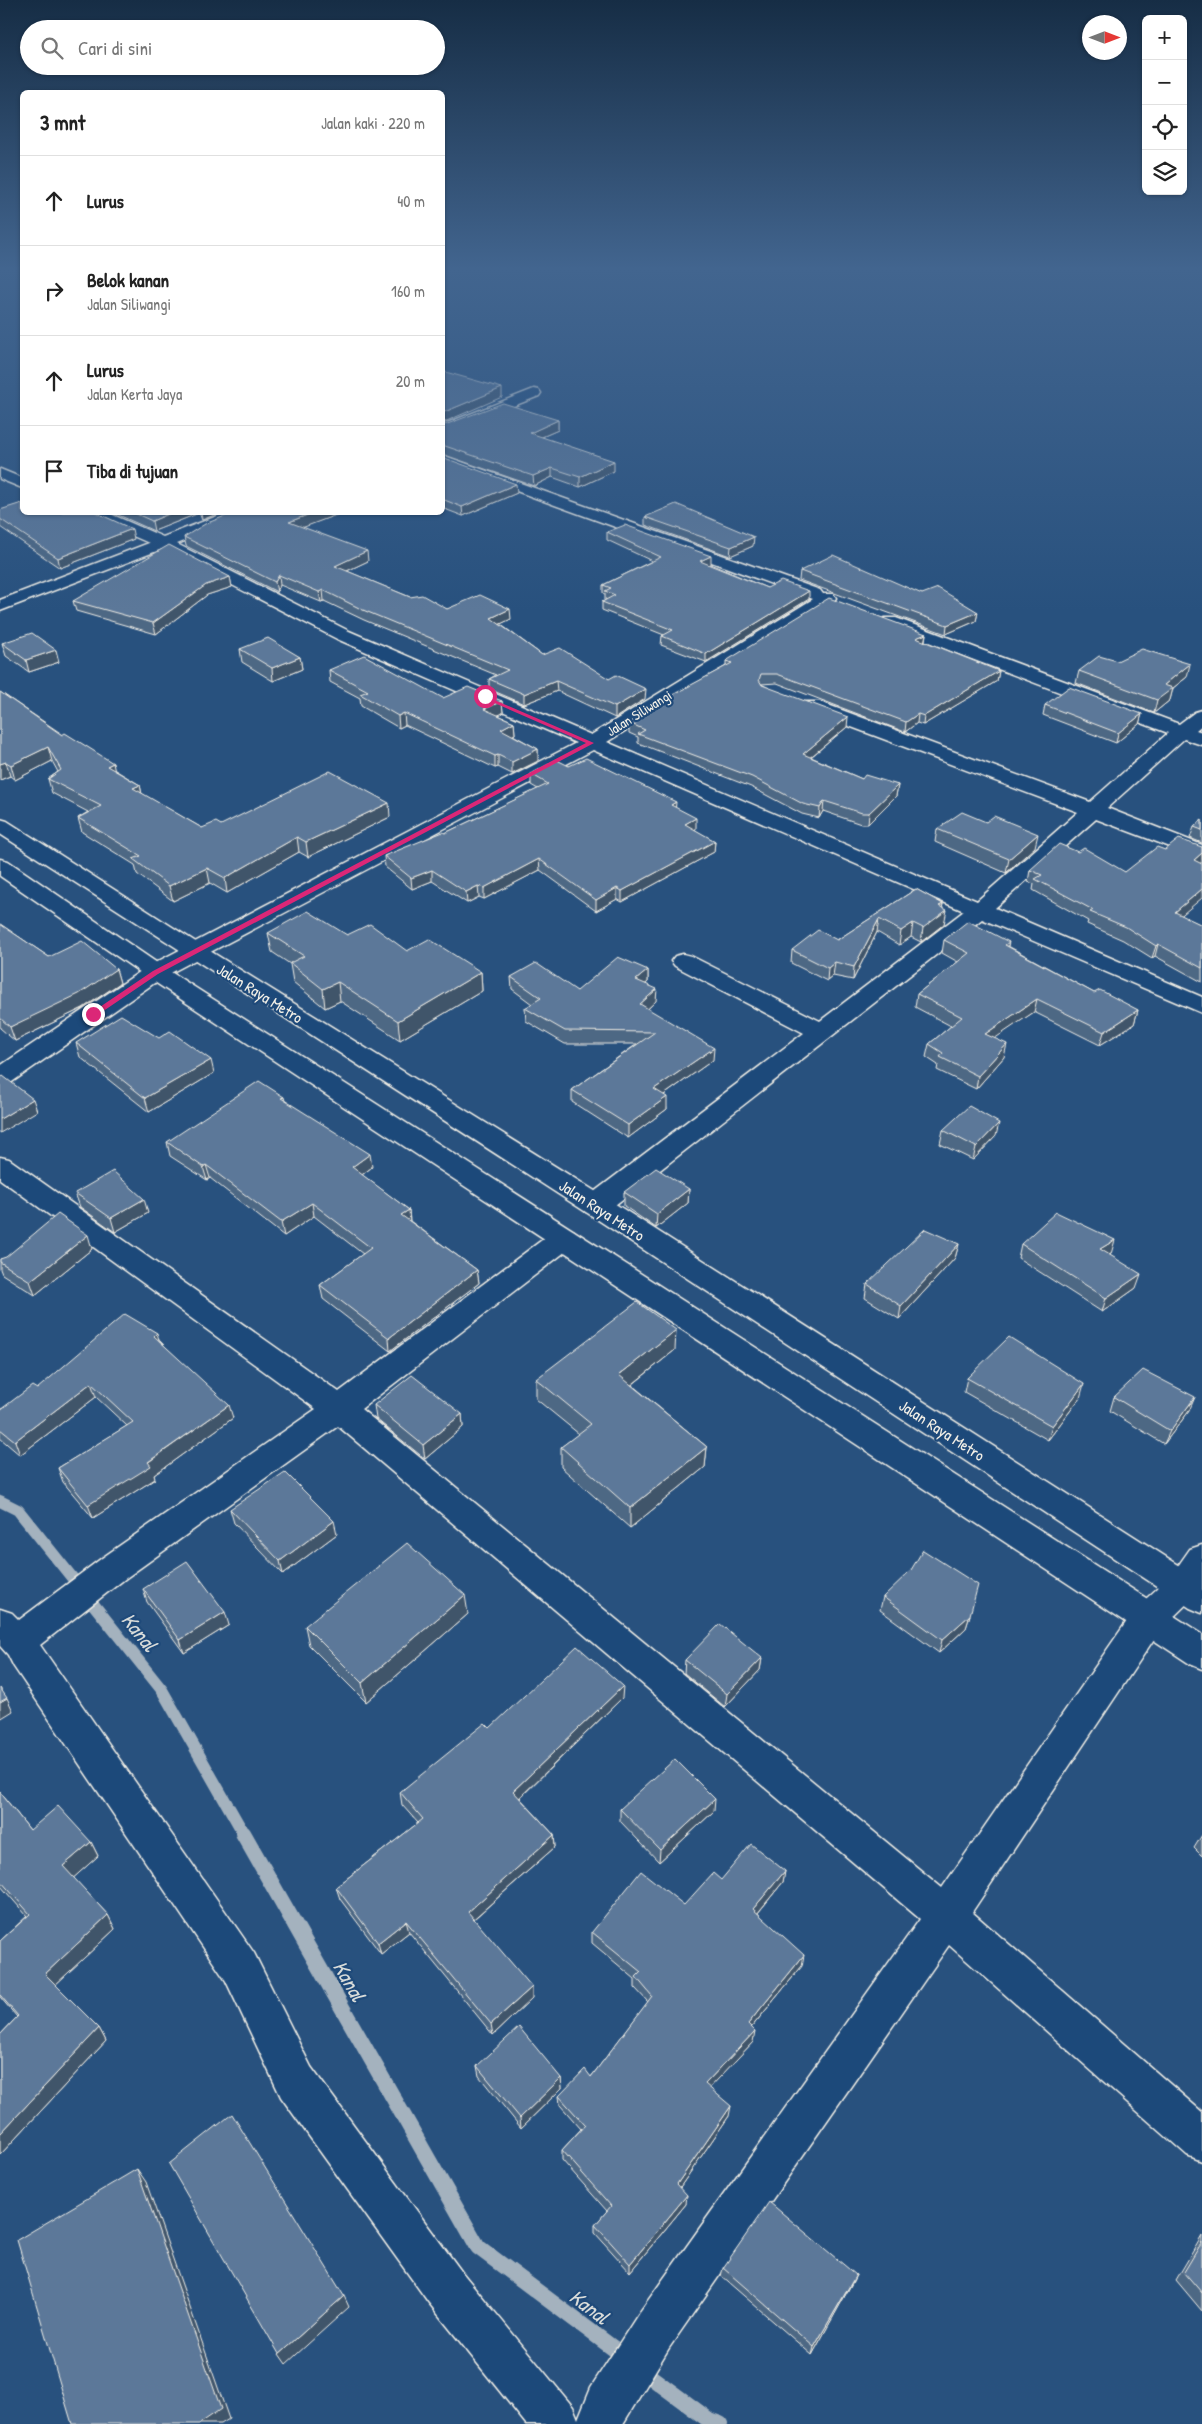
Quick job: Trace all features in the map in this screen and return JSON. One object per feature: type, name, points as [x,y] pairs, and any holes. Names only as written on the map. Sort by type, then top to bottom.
[{"type":"main road","points":[[445,429],[534,393]]},
{"type":"main road","name":"Jalan Siliwangi","points":[[0,1078],[155,972],[591,743],[836,602],[445,460]]},
{"type":"main road","points":[[0,474],[20,482]]},
{"type":"main road","points":[[98,515],[165,544],[342,635],[1202,1006]]},
{"type":"main road","points":[[0,606],[237,515]]},
{"type":"main road","points":[[873,616],[1192,735]]},
{"type":"main road","points":[[796,699],[993,774],[1094,809],[1202,853]]},
{"type":"main road","points":[[596,1205],[820,1031],[980,910],[1094,809],[1192,735],[1202,716]]},
{"type":"main road","name":"Jalan Raya Metro","points":[[0,826],[596,1205],[1196,1581]]},
{"type":"main road","points":[[0,866],[155,972],[1202,1653]]},
{"type":"main road","points":[[683,961],[820,1031]]},
{"type":"main road","points":[[0,1166],[53,1218],[339,1409],[946,1916],[1202,2140]]},
{"type":"main road","points":[[556,2424],[445,2287],[296,2082],[240,1967],[26,1656],[19,1630],[114,1568],[339,1409],[564,1238]]},
{"type":"main road","points":[[604,2414],[653,2332],[946,1916],[1148,1619],[1196,1581]]},
{"type":"building","points":[[445,384],[488,384],[502,388],[445,412]]},
{"type":"building","points":[[503,403],[558,420],[530,433],[614,461],[580,477],[552,468],[533,476],[445,446],[445,425]]},
{"type":"building","points":[[445,458],[516,484],[462,507],[445,500]]},
{"type":"building","points":[[20,504],[20,515],[102,515],[132,529],[58,558],[0,519],[0,510]]},
{"type":"building","points":[[676,504],[754,537],[731,547],[645,517]]},
{"type":"building","points":[[139,515],[166,515],[152,521]]},
{"type":"building","points":[[228,515],[307,515],[289,522],[367,551],[335,566],[410,597],[422,595],[447,609],[480,595],[510,609],[491,618],[542,655],[560,648],[609,679],[616,675],[646,689],[615,707],[556,681],[524,694],[489,679],[508,670],[363,610],[323,590],[319,592],[279,575],[275,582],[184,537],[205,524]]},
{"type":"building","points":[[625,525],[711,556],[700,561],[767,588],[781,581],[809,591],[706,654],[662,636],[673,630],[602,602],[615,595],[605,591],[611,588],[603,585],[661,557],[607,532]]},
{"type":"building","points":[[169,545],[230,577],[206,585],[153,623],[73,601]]},
{"type":"building","points":[[833,555],[922,594],[938,588],[978,612],[947,625],[800,571]]},
{"type":"building","points":[[829,598],[926,634],[916,638],[999,671],[924,716],[918,714],[906,722],[777,674],[761,674],[759,680],[762,685],[848,717],[803,754],[862,779],[865,775],[898,785],[869,813],[862,813],[824,801],[820,808],[803,804],[752,777],[638,734],[645,730],[629,723],[637,719],[635,717],[665,699],[732,663],[726,661]]},
{"type":"building","points":[[32,633],[56,650],[26,660],[2,643]]},
{"type":"building","points":[[268,638],[300,657],[272,668],[240,649]]},
{"type":"building","points":[[1142,649],[1190,664],[1164,685],[1173,688],[1157,700],[1079,671],[1099,656],[1117,661]]},
{"type":"building","points":[[364,655],[443,698],[468,687],[502,701],[484,709],[514,722],[501,729],[538,749],[512,762],[498,755],[495,756],[404,713],[398,716],[360,694],[368,691],[329,670]]},
{"type":"building","points":[[1069,687],[1142,714],[1118,733],[1045,705]]},
{"type":"building","points":[[0,692],[62,735],[65,733],[113,763],[107,766],[140,785],[133,788],[202,828],[216,822],[221,825],[330,771],[389,803],[306,842],[297,837],[225,878],[207,868],[169,886],[133,859],[141,856],[78,818],[101,806],[48,779],[61,770],[48,747],[11,765],[6,762],[0,764]]},
{"type":"building","points":[[586,758],[676,802],[671,805],[696,818],[685,824],[715,841],[622,891],[617,888],[596,900],[539,859],[484,888],[478,886],[466,892],[432,870],[411,878],[384,856],[443,832],[445,833],[548,784],[531,774],[557,760],[569,766]]},
{"type":"building","points":[[962,812],[986,822],[994,816],[1038,834],[1009,859],[937,829]]},
{"type":"building","points":[[1202,820],[1202,830],[1194,827]]},
{"type":"building","points":[[1179,839],[1202,847],[1202,853],[1194,860],[1202,864],[1202,889],[1175,912],[1202,925],[1202,968],[1158,944],[1156,946],[1126,927],[1090,912],[1093,910],[1035,879],[1042,875],[1030,870],[1059,844],[1078,852],[1084,848],[1125,872],[1157,847],[1165,850]]},
{"type":"building","points":[[916,889],[943,904],[939,906],[947,910],[923,928],[913,923],[901,931],[879,919],[854,967],[835,962],[828,968],[792,950],[818,930],[837,940]]},
{"type":"building","points":[[308,911],[347,935],[370,924],[407,951],[429,939],[481,972],[398,1021],[338,982],[323,989],[290,963],[304,956],[268,933]]},
{"type":"building","points":[[968,921],[1009,942],[1005,945],[1094,993],[1100,990],[1138,1010],[1104,1032],[1037,999],[985,1034],[1007,1044],[978,1076],[940,1057],[943,1053],[929,1044],[962,1017],[917,994],[969,953],[944,940]]},
{"type":"building","points":[[0,924],[49,957],[82,941],[116,969],[79,994],[10,1027],[0,1018]]},
{"type":"building","points":[[618,957],[648,970],[636,980],[657,989],[640,1004],[714,1048],[654,1089],[667,1097],[628,1125],[572,1090],[655,1032],[565,1031],[525,1008],[541,998],[511,977],[536,963],[577,991]]},
{"type":"building","points":[[121,1015],[159,1038],[170,1031],[211,1060],[145,1098],[76,1043]]},
{"type":"building","points":[[3,1076],[33,1099],[0,1119],[0,1078]]},
{"type":"building","points":[[259,1081],[284,1097],[281,1098],[370,1154],[352,1167],[409,1210],[401,1215],[477,1270],[389,1338],[320,1285],[371,1248],[312,1203],[281,1222],[206,1165],[203,1167],[167,1142]]},
{"type":"building","points":[[969,1106],[999,1123],[976,1147],[943,1130]]},
{"type":"building","points":[[656,1168],[689,1189],[657,1214],[624,1192]]},
{"type":"building","points":[[113,1171],[144,1199],[111,1218],[75,1193]]},
{"type":"building","points":[[1056,1212],[1115,1240],[1100,1249],[1141,1274],[1106,1298],[1021,1244]]},
{"type":"building","points":[[58,1214],[88,1235],[30,1281],[0,1262],[0,1259],[6,1257]]},
{"type":"building","points":[[925,1229],[959,1244],[901,1306],[867,1284]]},
{"type":"building","points":[[637,1302],[676,1330],[619,1375],[707,1447],[630,1508],[561,1447],[591,1424],[536,1379]]},
{"type":"building","points":[[125,1314],[157,1333],[154,1336],[229,1405],[148,1462],[151,1466],[88,1505],[58,1468],[133,1422],[91,1383],[15,1441],[0,1429],[0,1410],[32,1386],[37,1389]]},
{"type":"building","points":[[1009,1337],[1084,1384],[1052,1426],[967,1378]]},
{"type":"building","points":[[1143,1370],[1195,1397],[1170,1431],[1114,1397]]},
{"type":"building","points":[[412,1375],[462,1414],[423,1445],[374,1405]]},
{"type":"building","points":[[285,1472],[334,1521],[280,1561],[230,1509]]},
{"type":"building","points":[[407,1543],[465,1595],[362,1683],[305,1626]]},
{"type":"building","points":[[923,1550],[978,1585],[970,1615],[942,1640],[883,1597],[911,1570]]},
{"type":"building","points":[[187,1561],[225,1612],[180,1640],[143,1589]]},
{"type":"building","points":[[720,1624],[762,1658],[727,1694],[685,1660]]},
{"type":"building","points":[[577,1646],[623,1686],[513,1791],[554,1835],[468,1912],[532,1987],[491,2024],[406,1921],[378,1943],[336,1887],[423,1819],[400,1792],[485,1723],[490,1728]]},
{"type":"building","points":[[0,1688],[7,1698],[0,1702]]},
{"type":"building","points":[[675,1759],[715,1799],[660,1850],[620,1809]]},
{"type":"building","points":[[0,1792],[30,1830],[58,1806],[91,1842],[63,1866],[108,1915],[45,1974],[99,2028],[0,2134],[0,2035],[18,2016],[0,1995],[0,1941],[30,1914],[0,1880]]},
{"type":"building","points":[[751,1844],[785,1871],[753,1909],[804,1955],[748,2024],[755,2031],[705,2084],[731,2106],[677,2184],[687,2195],[630,2264],[595,2225],[611,2206],[562,2150],[585,2125],[559,2096],[585,2069],[591,2077],[652,1996],[636,1977],[641,1972],[592,1932],[641,1871],[684,1905],[713,1873],[721,1880]]},
{"type":"building","points":[[519,2027],[561,2078],[520,2118],[477,2066]]},
{"type":"building","points":[[232,2114],[344,2296],[279,2354],[169,2164]]},
{"type":"building","points":[[137,2169],[221,2409],[199,2424],[72,2424],[17,2240]]},
{"type":"building","points":[[769,2202],[856,2275],[814,2347],[723,2268]]},
{"type":"building","points":[[1202,2242],[1202,2293],[1184,2272]]},
{"type":"waterway","name":"Kanal","points":[[0,1501],[18,1510],[162,1690],[244,1834]]},
{"type":"waterway","name":"Kanal","points":[[243,1833],[478,2247],[625,2357]]},
{"type":"waterway","name":"Kanal","points":[[640,2369],[709,2420],[720,2424]]},
{"type":"route","points":[[93,1014],[155,972],[426,832],[591,743],[485,696]]}]
